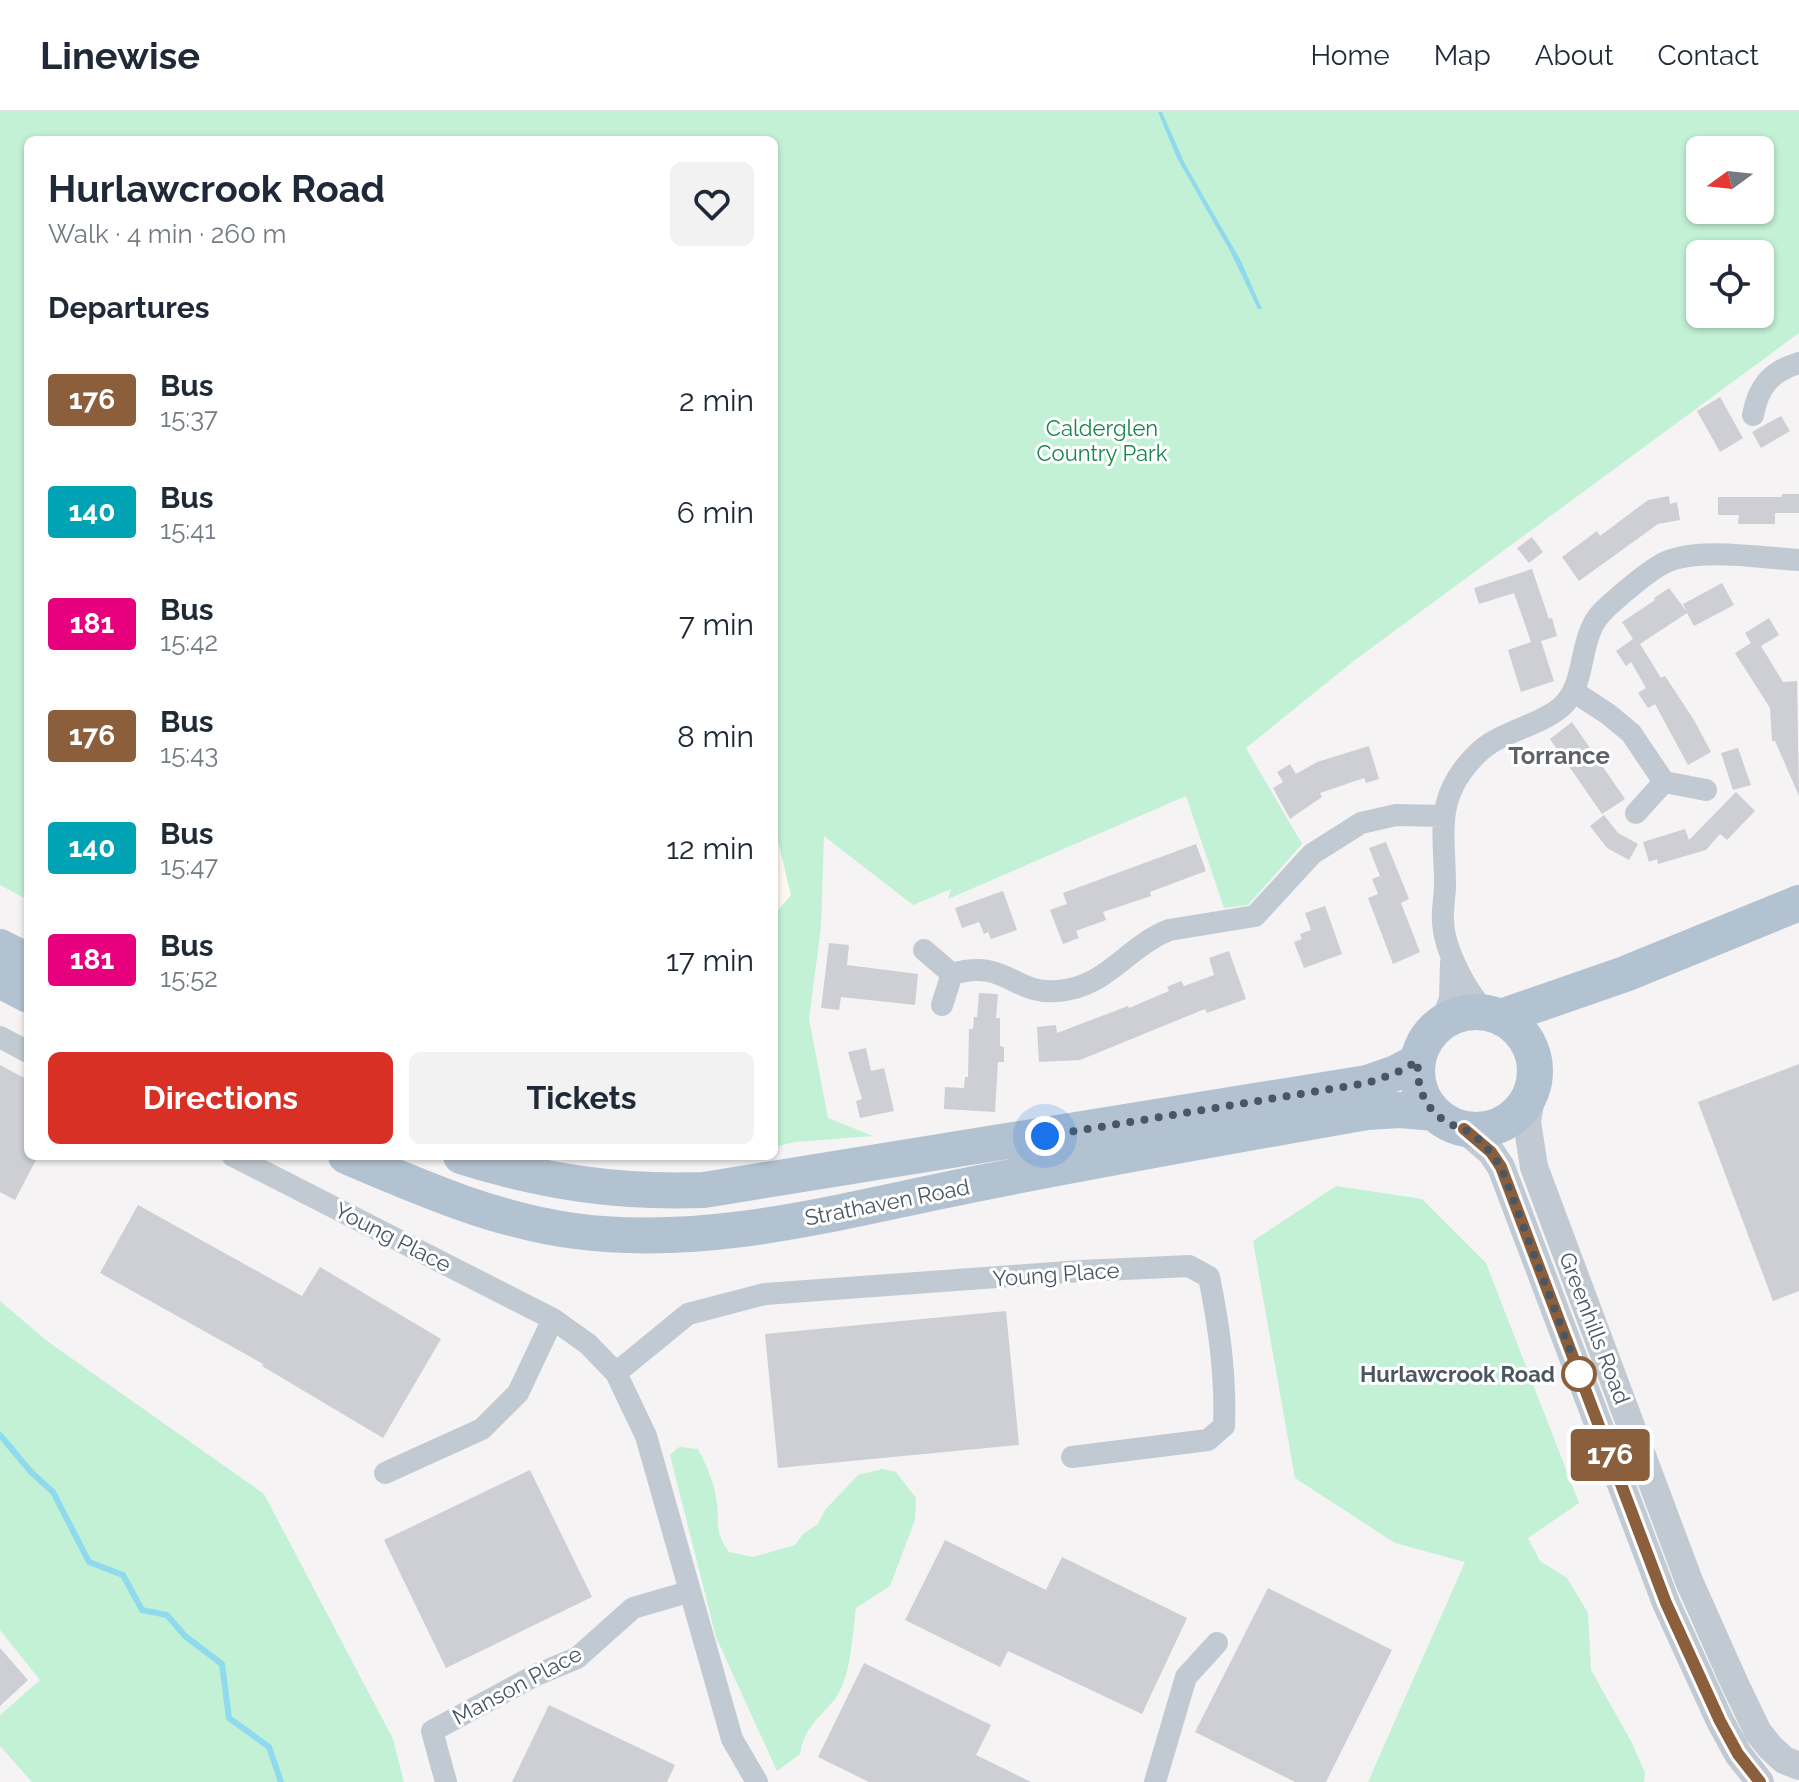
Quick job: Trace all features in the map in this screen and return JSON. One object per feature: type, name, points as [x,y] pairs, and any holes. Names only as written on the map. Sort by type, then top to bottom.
[{"type":"main road","points":[[1494,1015],[1520,1030],[1532,1050],[1535,1063],[1532,1090],[1522,1109],[1506,1122],[1486,1129],[1450,1121],[1422,1095],[1419,1084],[1418,1061],[1425,1041],[1440,1024],[1462,1014],[1494,1015],[1625,974],[1799,903]]},
{"type":"main road","points":[[0,947],[24,959]]},
{"type":"main road","points":[[1532,1050],[1558,1020],[1625,974]]},
{"type":"main road","points":[[0,980],[24,993]]},
{"type":"main road","name":"Strathaven Road","points":[[474,1160],[528,1176],[584,1186],[639,1191],[704,1190],[1367,1083],[1418,1061]]},
{"type":"main road","name":"Strathaven Road","points":[[356,1160],[475,1207],[523,1221],[608,1235],[679,1236],[748,1229],[1128,1153],[1367,1112],[1400,1110],[1450,1121]]},
{"type":"street","points":[[1753,415],[1756,395],[1774,374],[1799,363]]},
{"type":"street","points":[[1440,1024],[1450,999],[1453,978],[1443,923],[1442,827],[1448,797],[1475,755],[1489,743],[1559,708],[1573,691],[1593,624],[1630,587],[1666,562],[1709,555],[1799,560]]},
{"type":"street","points":[[1573,691],[1631,733],[1664,782],[1706,790]]},
{"type":"street","points":[[1636,813],[1664,782]]},
{"type":"street","points":[[952,974],[971,968],[987,969],[1030,989],[1054,992],[1080,988],[1101,979],[1139,946],[1169,930],[1255,916],[1312,854],[1361,823],[1396,815],[1444,816]]},
{"type":"street","points":[[1449,946],[1467,989],[1494,1015]]},
{"type":"street","points":[[924,950],[952,974]]},
{"type":"street","points":[[942,1005],[952,974]]},
{"type":"street","points":[[0,1037],[24,1050]]},
{"type":"street","name":"Greenhills Road","points":[[1532,1090],[1527,1122],[1534,1167],[1689,1581],[1758,1732],[1784,1760],[1799,1766]]},
{"type":"street","name":"Greenhills Road","points":[[1450,1121],[1491,1152],[1504,1174],[1666,1603],[1720,1721],[1738,1754],[1760,1782]]},
{"type":"street","name":"Young Place","points":[[241,1160],[553,1319],[588,1344],[616,1373],[646,1436],[732,1739],[757,1782]]},
{"type":"street","name":"Young Place","points":[[616,1373],[688,1314],[765,1294],[1189,1266],[1209,1277],[1217,1316],[1224,1426],[1208,1440],[1072,1457]]},
{"type":"street","points":[[385,1473],[482,1429],[518,1393],[553,1319]]},
{"type":"street","name":"Manson Place","points":[[446,1782],[432,1731],[536,1675],[577,1658],[633,1608],[688,1592]]},
{"type":"street","points":[[1155,1782],[1186,1677],[1217,1643]]},
{"type":"shaded area","points":[[778,841],[791,895],[778,910]]},
{"type":"green space","name":"Calderglen Country Park","points":[[0,112],[1799,112],[1799,333],[1355,660],[1246,748],[1302,844],[1248,905],[1224,908],[1186,796],[948,899],[951,889],[913,905],[824,836],[821,927],[809,1019],[828,1118],[873,1136],[778,1146],[778,910],[791,895],[778,841],[778,136],[24,136],[24,898],[0,885]]},
{"type":"green space","points":[[1336,1186],[1422,1199],[1486,1263],[1579,1503],[1528,1538],[1540,1561],[1567,1578],[1588,1613],[1591,1670],[1632,1743],[1645,1773],[1644,1782],[1368,1782],[1465,1562],[1395,1543],[1295,1478],[1253,1241]]},
{"type":"green space","points":[[0,1301],[47,1341],[264,1494],[393,1739],[404,1782],[32,1782],[0,1746],[0,1715],[40,1680],[0,1630]]},
{"type":"green space","points":[[679,1447],[698,1449],[712,1482],[720,1534],[729,1552],[753,1557],[795,1545],[803,1534],[818,1524],[825,1510],[858,1475],[882,1469],[896,1472],[916,1498],[915,1520],[890,1586],[856,1608],[849,1665],[837,1696],[810,1728],[800,1754],[777,1771],[716,1637],[670,1455]]},
{"type":"water","points":[[1158,112],[1162,112],[1185,164],[1241,261],[1262,309],[1258,309],[1230,251],[1177,158]]},
{"type":"building","points":[[1720,397],[1743,438],[1720,452],[1697,411]]},
{"type":"building","points":[[1781,416],[1790,431],[1761,448],[1752,432]]},
{"type":"building","points":[[1782,494],[1799,494],[1799,513],[1775,513],[1775,524],[1738,524],[1739,515],[1718,515],[1718,497],[1782,497]]},
{"type":"building","points":[[1669,496],[1670,504],[1677,502],[1680,520],[1658,524],[1579,581],[1562,557],[1597,531],[1600,536],[1648,500]]},
{"type":"building","points":[[1532,537],[1543,552],[1529,563],[1517,548]]},
{"type":"building","points":[[1532,569],[1557,636],[1541,641],[1554,681],[1521,692],[1508,650],[1531,642],[1514,593],[1479,604],[1474,588]]},
{"type":"building","points":[[1722,583],[1734,605],[1694,626],[1687,613],[1640,644],[1661,678],[1665,676],[1694,720],[1711,752],[1688,765],[1655,704],[1648,708],[1638,693],[1646,688],[1631,662],[1626,666],[1616,651],[1633,639],[1622,622],[1669,588],[1687,612],[1683,604]]},
{"type":"building","points":[[1769,618],[1779,635],[1761,646],[1783,682],[1797,681],[1799,796],[1775,741],[1772,741],[1770,708],[1735,653],[1751,643],[1745,633]]},
{"type":"building","points":[[1572,722],[1625,799],[1602,814],[1550,739]]},
{"type":"building","points":[[1369,746],[1379,779],[1366,783],[1364,778],[1320,793],[1322,797],[1290,819],[1273,788],[1283,782],[1277,772],[1290,764],[1296,774],[1317,762]]},
{"type":"building","points":[[1738,748],[1751,785],[1733,790],[1721,753]]},
{"type":"building","points":[[1736,792],[1755,811],[1727,840],[1720,834],[1706,850],[1658,864],[1657,859],[1649,862],[1643,842],[1685,829],[1689,840]]},
{"type":"building","points":[[1604,815],[1618,833],[1638,844],[1629,860],[1607,848],[1590,826]]},
{"type":"building","points":[[1386,842],[1409,899],[1401,903],[1420,952],[1393,964],[1368,898],[1378,894],[1372,879],[1380,876],[1369,848]]},
{"type":"building","points":[[1196,844],[1206,871],[1150,892],[1151,896],[1103,912],[1106,920],[1076,931],[1079,938],[1063,944],[1050,910],[1067,904],[1063,893]]},
{"type":"building","points":[[1003,891],[1017,930],[991,939],[988,932],[984,934],[979,922],[962,928],[955,908]]},
{"type":"building","points":[[1325,906],[1342,954],[1304,968],[1294,942],[1302,939],[1300,934],[1311,930],[1305,913]]},
{"type":"building","points":[[829,943],[849,945],[847,965],[918,974],[915,1005],[841,997],[839,1010],[821,1008]]},
{"type":"building","points":[[1229,951],[1246,999],[1207,1013],[1205,1009],[1080,1060],[1039,1062],[1037,1027],[1056,1025],[1057,1033],[1129,1008],[1169,991],[1167,987],[1181,981],[1184,986],[1214,975],[1209,958]]},
{"type":"building","points":[[979,993],[998,994],[996,1018],[1000,1018],[1000,1046],[1004,1047],[1004,1062],[998,1062],[995,1112],[944,1109],[945,1087],[964,1088],[965,1077],[968,1077],[969,1029],[973,1029],[974,1017],[977,1017]]},
{"type":"building","points":[[866,1048],[871,1071],[884,1068],[894,1111],[860,1118],[856,1101],[862,1099],[848,1052]]},
{"type":"building","points":[[1799,1064],[1799,1291],[1773,1301],[1698,1102]]},
{"type":"building","points":[[0,1065],[24,1078],[24,1160],[36,1160],[15,1200],[0,1192]]},
{"type":"building","points":[[138,1205],[302,1296],[320,1267],[441,1339],[383,1438],[263,1364],[100,1273]]},
{"type":"building","points":[[1006,1311],[1019,1445],[778,1468],[765,1334]]},
{"type":"building","points":[[530,1470],[592,1597],[446,1668],[384,1540]]},
{"type":"building","points":[[945,1540],[1046,1590],[1062,1557],[1187,1618],[1142,1714],[1008,1651],[1000,1667],[905,1620]]},
{"type":"building","points":[[1268,1588],[1392,1650],[1326,1782],[1295,1782],[1195,1732]]},
{"type":"building","points":[[0,1648],[28,1680],[0,1706]]},
{"type":"building","points":[[864,1663],[991,1725],[976,1755],[1031,1782],[869,1782],[818,1757]]},
{"type":"building","points":[[549,1705],[675,1765],[667,1782],[512,1782]]},
{"type":"waterway","points":[[0,1435],[31,1472],[53,1492],[89,1562],[123,1575],[142,1610],[167,1615],[185,1636],[222,1664],[229,1718],[269,1747],[281,1782]]},
{"type":"bus line","name":"176","points":[[1464,1129],[1491,1152],[1501,1167],[1666,1603],[1720,1721],[1738,1754],[1760,1782]]},
{"type":"place","name":"Hurlawcrook Road","points":[[1579,1374]]},
{"type":"district","name":"Torrance","points":[[1559,756]]},
{"type":"route","points":[[1045,1136],[1367,1083],[1418,1061],[1419,1084],[1428,1105],[1442,1119],[1464,1129],[1481,1142],[1501,1167],[1579,1374]]}]
